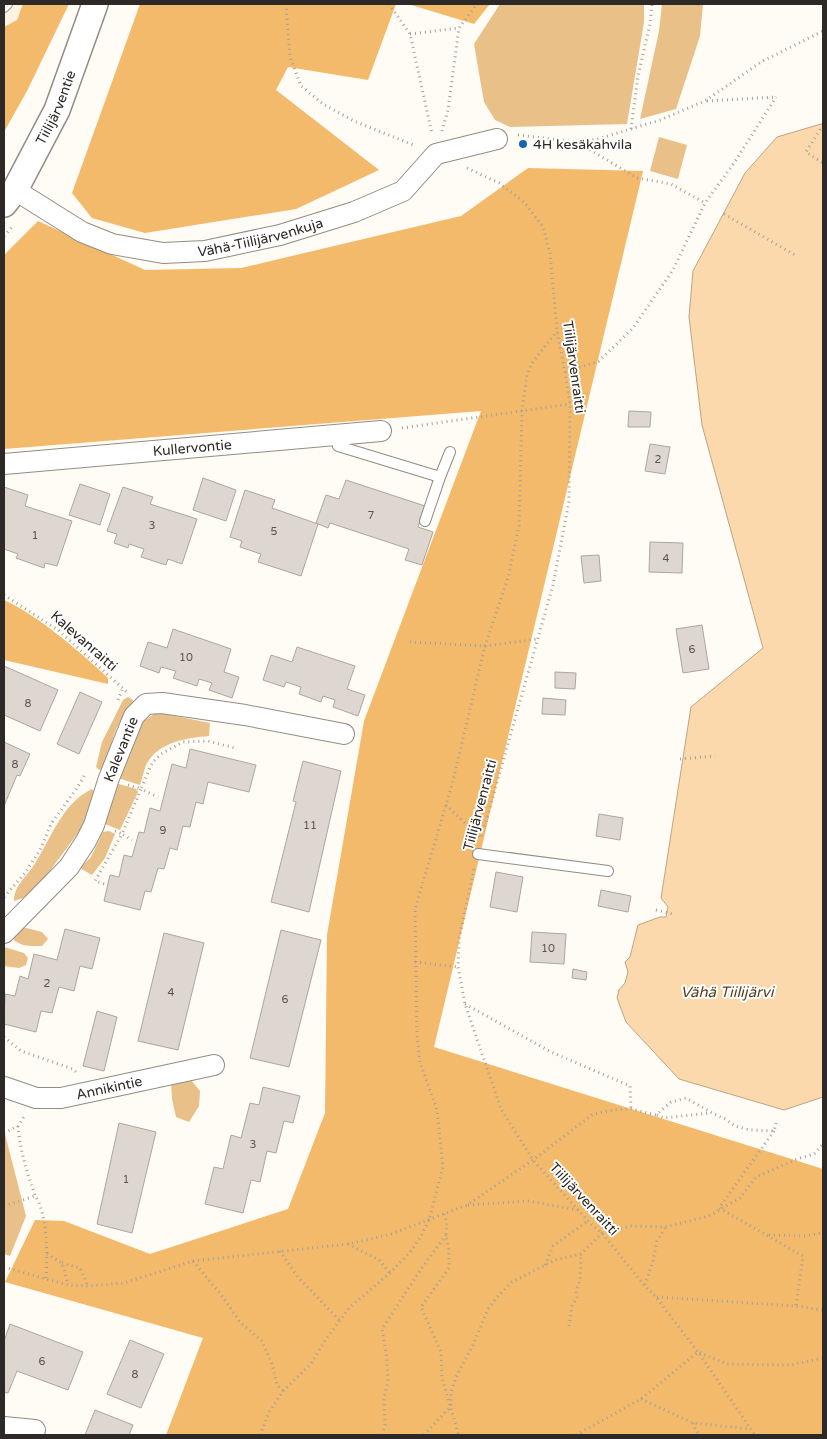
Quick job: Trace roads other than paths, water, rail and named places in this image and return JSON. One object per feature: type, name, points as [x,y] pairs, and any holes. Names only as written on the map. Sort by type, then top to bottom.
[{"type":"street","name":"Tiilijärventie","points":[[10,197],[57,110],[95,4]]},
{"type":"street","name":"Vähä-Tiilijärvenkuja","points":[[10,197],[82,232],[112,244],[163,253],[205,251],[280,234],[354,212],[404,191],[436,154],[496,139]]},
{"type":"street","name":"Kullervontie","points":[[4,464],[381,431]]},
{"type":"street","name":"Kalevantie","points":[[4,932],[68,867],[94,825],[109,778],[134,716],[146,704],[162,703],[236,714],[344,734]]},
{"type":"street","name":"Annikintie","points":[[4,1087],[36,1098],[61,1098],[214,1065]]},
{"type":"street","points":[[4,1427],[35,1430]]},
{"type":"lane","points":[[4,7],[7,4]]},
{"type":"lane","points":[[338,446],[440,477]]},
{"type":"lane","points":[[425,521],[450,452]]},
{"type":"lane","points":[[478,854],[608,871]]},
{"type":"water","name":"Vähä Tiilijärvi","points":[[823,124],[823,1097],[784,1110],[679,1079],[626,1022],[617,998],[619,990],[625,983],[628,972],[625,962],[630,957],[638,925],[660,917],[666,917],[668,907],[661,898],[691,707],[763,648],[702,425],[689,317],[693,271],[745,173],[777,137]]},
{"type":"place","name":"4H kesäkahvila","points":[[523,144]]}]
